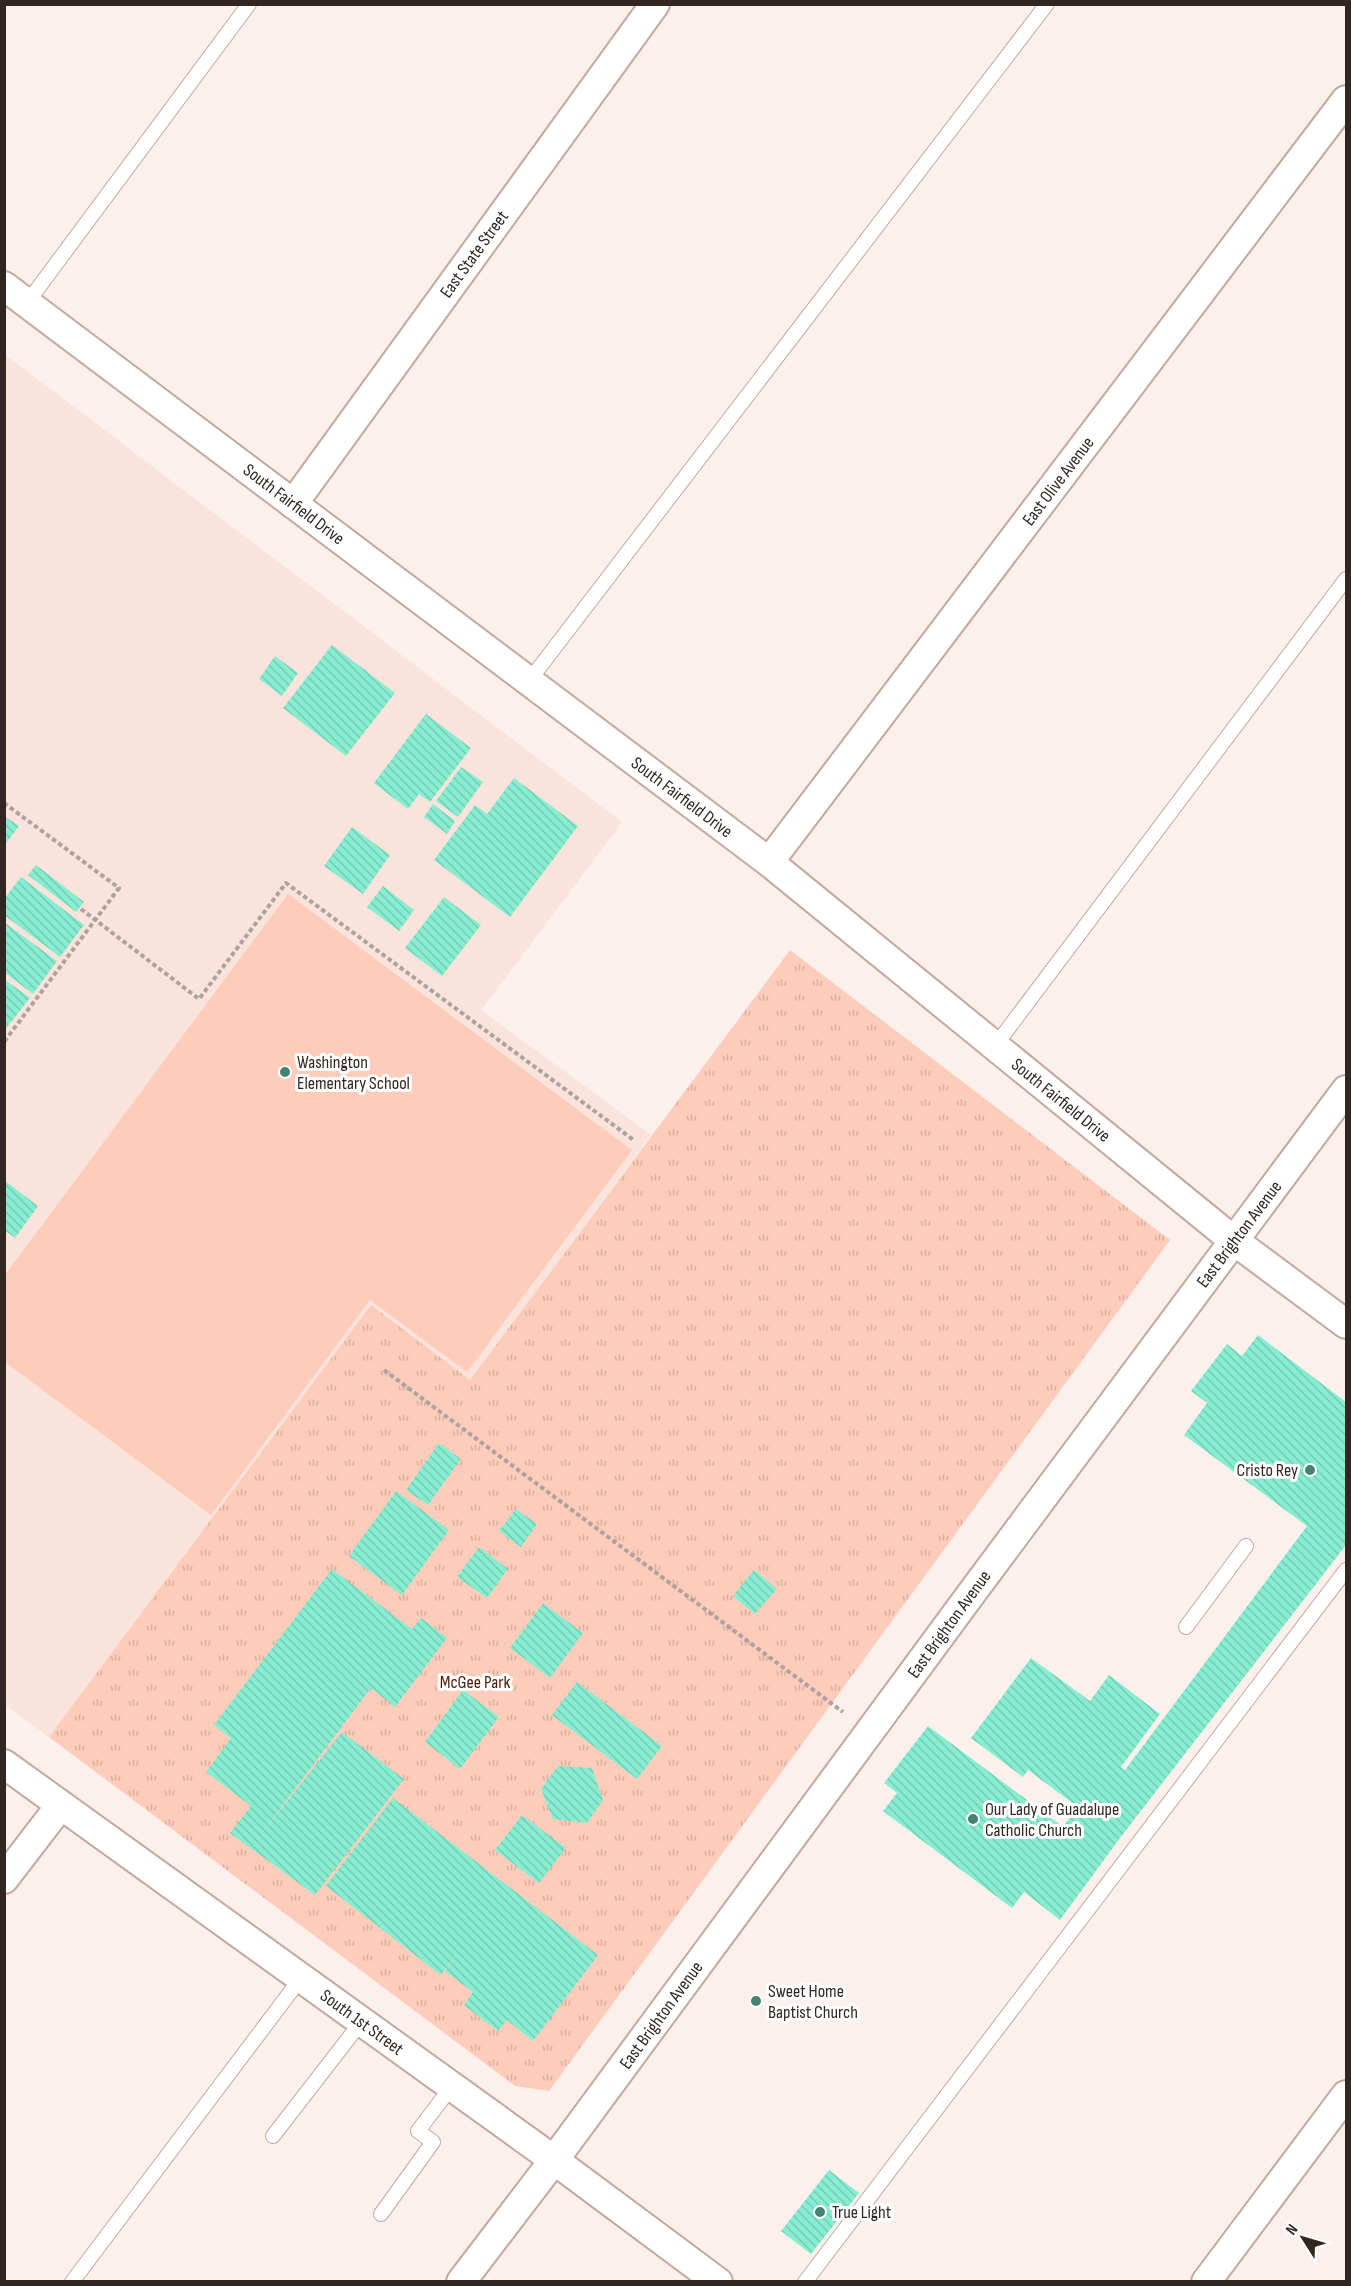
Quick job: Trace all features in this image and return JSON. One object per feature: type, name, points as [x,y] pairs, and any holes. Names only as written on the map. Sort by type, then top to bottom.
[{"type":"street","name":"East State Street","points":[[292,504],[655,4]]},
{"type":"street","name":"East Olive Avenue","points":[[769,862],[1347,100]]},
{"type":"street","name":"South Fairfield Drive","points":[[4,286],[769,862],[1233,1240],[1347,1324]]},
{"type":"street","name":"East Brighton Avenue","points":[[461,2282],[554,2160],[1233,1240],[1347,1090]]},
{"type":"street","name":"South 1st Street","points":[[4,1764],[554,2160],[718,2282]]},
{"type":"street","points":[[4,1879],[60,1806]]},
{"type":"street","points":[[1206,2282],[1347,2095]]},
{"type":"lane","points":[[27,303],[249,4]]},
{"type":"lane","points":[[529,681],[1047,4]]},
{"type":"lane","points":[[994,1046],[1347,579]]},
{"type":"lane","points":[[1186,1627],[1246,1546]]},
{"type":"lane","points":[[805,2282],[1347,1570]]},
{"type":"lane","points":[[72,2282],[300,1978]]},
{"type":"lane","points":[[273,2136],[362,2021]]},
{"type":"lane","points":[[381,2214],[433,2142],[418,2131],[452,2086]]},
{"type":"path","points":[[4,803],[119,888],[4,1042]]},
{"type":"path","points":[[81,909],[199,999],[286,883],[635,1141]]},
{"type":"path","points":[[384,1370],[870,1732]]},
{"type":"shaded area","name":"Washington Elementary School","points":[[4,354],[622,822],[481,1010],[651,1135],[470,1381],[371,1306],[49,1737],[4,1704]]},
{"type":"green space","points":[[288,894],[632,1150],[467,1372],[370,1300],[211,1515],[5,1362],[5,1275]]},
{"type":"green space","name":"McGee Park","points":[[790,950],[1170,1240],[549,2091],[515,2086],[49,1737],[371,1305],[470,1380]]},
{"type":"building","points":[[332,645],[395,693],[346,756],[283,708]]},
{"type":"building","points":[[275,656],[298,673],[282,696],[259,679]]},
{"type":"building","points":[[426,714],[471,748],[430,802],[419,794],[408,809],[374,783]]},
{"type":"building","points":[[461,767],[483,782],[458,817],[436,801]]},
{"type":"building","points":[[514,778],[578,826],[510,917],[434,860],[475,805],[487,814]]},
{"type":"building","points":[[433,804],[455,821],[447,834],[424,817]]},
{"type":"building","points":[[4,816],[19,826],[4,846]]},
{"type":"building","points":[[352,827],[390,855],[363,894],[324,866]]},
{"type":"building","points":[[36,865],[84,902],[76,912],[28,875]]},
{"type":"building","points":[[21,877],[84,925],[60,957],[4,915],[4,899]]},
{"type":"building","points":[[383,886],[414,910],[399,931],[367,907]]},
{"type":"building","points":[[444,897],[481,925],[442,976],[405,948]]},
{"type":"building","points":[[4,922],[57,961],[33,994],[4,972]]},
{"type":"building","points":[[4,979],[30,998],[4,1031]]},
{"type":"building","points":[[4,1180],[38,1206],[15,1238],[4,1230]]},
{"type":"building","points":[[1258,1335],[1346,1402],[1346,1545],[1120,1838],[1060,1920],[1024,1892],[1012,1908],[883,1811],[897,1793],[884,1783],[928,1726],[1063,1827],[1078,1807],[1028,1770],[1023,1777],[971,1738],[1031,1658],[1090,1701],[1109,1675],[1160,1714],[1121,1767],[1125,1770],[1307,1526],[1184,1435],[1207,1403],[1191,1391],[1227,1344],[1242,1356]]},
{"type":"building","points":[[439,1443],[461,1459],[428,1505],[406,1490]]},
{"type":"building","points":[[396,1491],[449,1530],[402,1595],[349,1556]]},
{"type":"building","points":[[516,1509],[537,1524],[521,1547],[499,1531]]},
{"type":"building","points":[[479,1547],[508,1569],[487,1598],[457,1577]]},
{"type":"building","points":[[332,1569],[412,1629],[421,1618],[447,1638],[395,1707],[371,1688],[261,1834],[342,1732],[404,1779],[315,1895],[230,1833],[251,1806],[206,1772],[231,1738],[214,1725]]},
{"type":"building","points":[[754,1570],[777,1589],[755,1614],[733,1596]]},
{"type":"building","points":[[543,1603],[583,1633],[550,1678],[510,1648]]},
{"type":"building","points":[[577,1682],[662,1746],[637,1779],[552,1715]]},
{"type":"building","points":[[463,1690],[499,1717],[460,1769],[425,1742]]},
{"type":"building","points":[[558,1766],[592,1768],[603,1800],[587,1823],[553,1819],[541,1789]]},
{"type":"building","points":[[393,1798],[598,1955],[533,2041],[507,2020],[498,2031],[464,2005],[473,1992],[445,1971],[460,1950],[441,1975],[326,1886]]},
{"type":"building","points":[[522,1815],[566,1848],[539,1883],[495,1850]]},
{"type":"building","name":"True Light","points":[[829,2170],[859,2193],[811,2254],[781,2231]]},
{"type":"place","name":"Washington Elementary School","points":[[285,1072]]},
{"type":"place","name":"Cristo Rey","points":[[1310,1470]]},
{"type":"place","name":"Our Lady of Guadalupe Catholic Church","points":[[973,1819]]},
{"type":"place","name":"Sweet Home Baptist Church","points":[[756,2001]]},
{"type":"place","name":"True Light","points":[[820,2212]]}]
